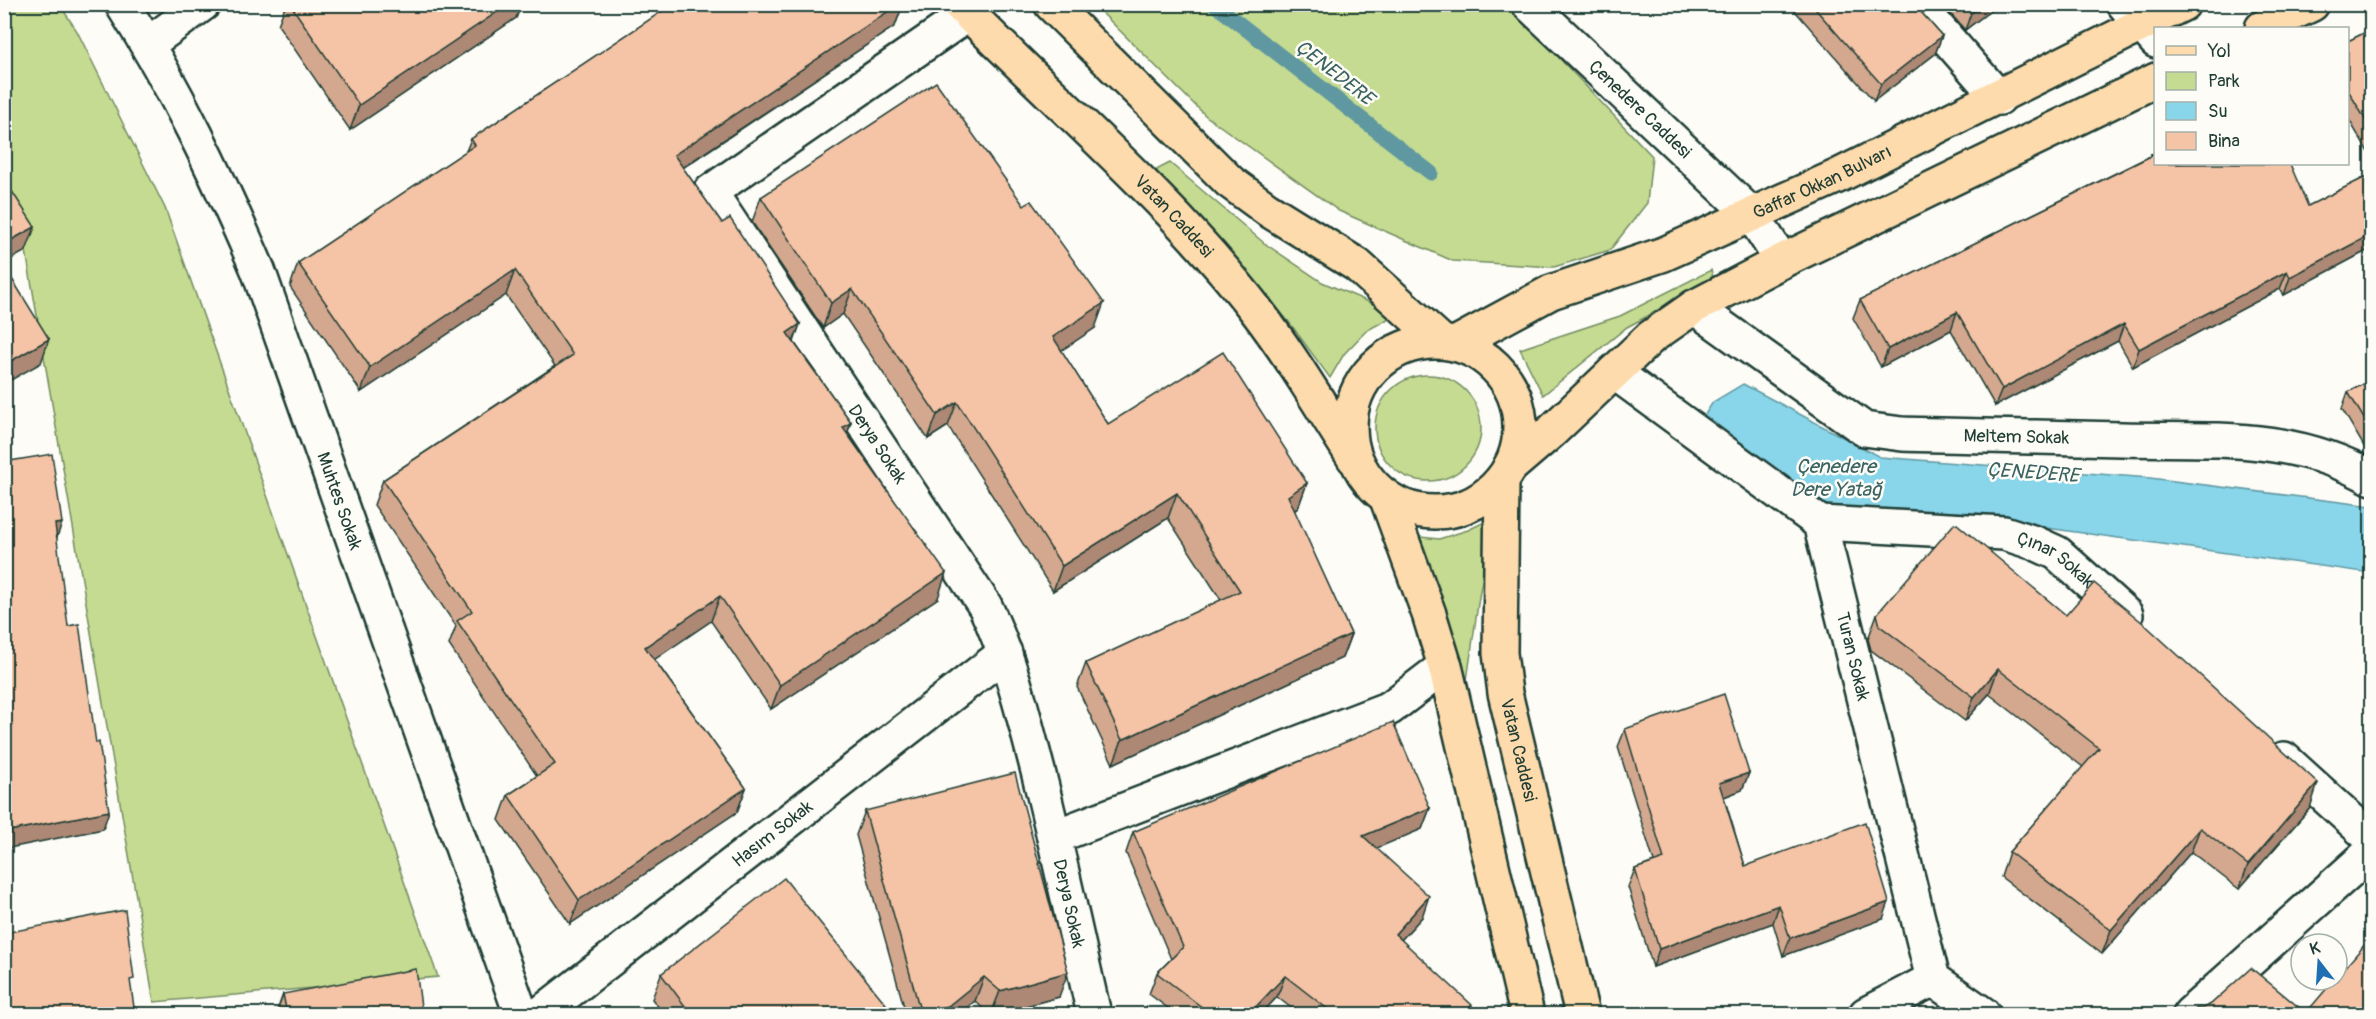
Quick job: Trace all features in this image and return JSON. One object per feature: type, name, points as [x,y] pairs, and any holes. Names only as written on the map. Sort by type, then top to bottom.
[{"type":"main road","name":"Vatan Caddesi","points":[[1051,4],[1230,182],[1267,209],[1358,265],[1449,343],[1479,354],[1499,371],[1513,393],[1520,417],[1519,443],[1506,474],[1500,653],[1505,693],[1582,1014]]},
{"type":"main road","name":"Gaffar Okkan Bulvarı","points":[[1449,343],[1551,292],[1664,254],[1752,215],[1999,98],[2141,23],[2183,4]]},
{"type":"main road","points":[[2264,27],[2312,4]]},
{"type":"main road","name":"Vatan Caddesi","points":[[963,9],[1174,215],[1222,269],[1292,359],[1368,481],[1387,499],[1410,510],[1436,513],[1461,509],[1484,497],[1506,474]]},
{"type":"main road","points":[[1506,474],[1651,337],[1694,307],[1782,261],[2154,81]]},
{"type":"main road","name":"Vatan Caddesi","points":[[1354,458],[1349,429],[1353,401],[1366,376],[1387,357],[1413,344],[1449,343]]},
{"type":"main road","name":"Vatan Caddesi","points":[[1387,499],[1429,614],[1445,666],[1527,1014]]},
{"type":"street","name":"Muhtes Sokak","points":[[122,4],[148,44],[230,203],[258,270],[521,1014]]},
{"type":"street","points":[[148,44],[203,4]]},
{"type":"street","name":"Çenedere Caddesi","points":[[1529,4],[1752,215],[1782,261]]},
{"type":"street","points":[[1917,4],[1999,98]]},
{"type":"street","name":"Derya Sokak","points":[[963,9],[710,192],[985,606],[1005,653],[1021,706],[1054,837],[1094,1014]]},
{"type":"street","name":"Meltem Sokak","points":[[1694,307],[1864,429],[1902,434],[2163,440],[2232,439],[2300,448],[2356,469],[2372,478]]},
{"type":"street","points":[[1614,372],[1820,523]]},
{"type":"street","name":"Çınar Sokak","points":[[1820,523],[2004,533],[2035,543],[2057,553],[2145,633]]},
{"type":"street","name":"Turan Sokak","points":[[1820,523],[1933,979]]},
{"type":"street","name":"Hasım Sokak","points":[[540,1014],[1005,653]]},
{"type":"street","points":[[1054,837],[1390,708],[1445,666]]},
{"type":"street","points":[[2258,736],[2372,839]]},
{"type":"street","points":[[2190,1014],[2372,851]]},
{"type":"street","points":[[1866,1014],[1933,979],[1983,1014]]},
{"type":"green space","points":[[5,5],[60,5],[77,31],[165,208],[438,977],[154,1002],[26,251],[5,217]]},
{"type":"green space","points":[[1094,5],[1509,5],[1652,156],[1647,203],[1610,250],[1554,267],[1453,261],[1339,211],[1206,116]]},
{"type":"green space","points":[[1170,163],[1264,243],[1322,282],[1397,314],[1366,331],[1344,354],[1330,378],[1289,322],[1241,265],[1150,180],[1158,169]]},
{"type":"green space","points":[[1711,270],[1714,281],[1627,327],[1543,395],[1520,349],[1620,316]]},
{"type":"green space","points":[[1428,375],[1448,379],[1466,390],[1477,408],[1481,428],[1477,448],[1466,466],[1448,477],[1428,481],[1408,477],[1390,466],[1379,448],[1375,428],[1379,408],[1390,390],[1408,379]]},
{"type":"green space","points":[[1493,518],[1464,701],[1412,536],[1439,539],[1468,530]]},
{"type":"water","name":"Çenedere Dere Yatağ","points":[[1743,384],[1880,457],[2150,478],[2371,506],[2371,573],[2010,523],[1823,516],[1702,419],[1713,402]]},
{"type":"building","points":[[290,4],[509,4],[359,105]]},
{"type":"building","points":[[673,4],[899,4],[674,155],[722,223],[730,218],[800,324],[787,333],[851,422],[843,428],[946,573],[780,685],[720,596],[645,647],[746,788],[579,900],[508,795],[555,764],[457,621],[472,611],[383,480],[573,355],[515,270],[370,367],[298,263],[475,145],[471,139]]},
{"type":"building","points":[[1811,4],[1914,4],[1942,36],[1881,84]]},
{"type":"building","points":[[1964,4],[1982,4],[1971,13]]},
{"type":"building","points":[[2372,29],[2372,131],[2349,92],[2349,40]]},
{"type":"building","points":[[936,82],[1024,206],[1031,201],[1104,303],[1053,337],[1108,424],[1223,352],[1307,483],[1288,496],[1351,634],[1122,740],[1086,663],[1240,591],[1177,493],[1062,566],[957,402],[937,415],[852,289],[831,303],[761,197]]},
{"type":"building","points":[[2154,153],[2154,165],[2290,165],[2308,206],[2372,174],[2372,234],[2290,277],[2287,271],[2139,349],[2124,324],[2002,389],[1957,312],[1888,349],[1860,300],[2153,155],[2151,154]]},
{"type":"building","points":[[4,179],[35,227],[4,244]]},
{"type":"building","points":[[4,266],[49,339],[4,365]]},
{"type":"building","points":[[2372,380],[2372,432],[2348,392]]},
{"type":"building","points":[[52,454],[62,523],[55,524],[68,626],[79,624],[96,743],[99,742],[109,811],[4,832],[4,462]]},
{"type":"building","points":[[1954,524],[1957,524],[2066,615],[2094,583],[2143,623],[2318,783],[2248,865],[2200,828],[2111,930],[2009,852],[2099,748],[1998,669],[1974,697],[1880,626],[1877,614]]},
{"type":"building","points":[[1724,694],[1749,773],[1719,783],[1745,866],[1865,822],[1889,902],[1790,938],[1779,905],[1659,949],[1635,869],[1664,859],[1625,729]]},
{"type":"building","points":[[1393,722],[1430,808],[1363,836],[1429,896],[1395,934],[1472,1005],[1463,1014],[1334,1014],[1285,976],[1249,1014],[1211,1014],[1157,973],[1183,947],[1133,832]]},
{"type":"building","points":[[1015,773],[1068,972],[1000,991],[984,977],[948,1006],[921,1014],[865,811]]},
{"type":"building","points":[[784,878],[894,1014],[691,1014],[661,974]]},
{"type":"building","points":[[125,910],[134,979],[130,980],[135,1014],[4,1014],[4,933]]},
{"type":"building","points":[[2372,936],[2372,1014],[2191,1014],[2197,1008],[2211,1004],[2251,968],[2306,1013],[2324,992],[2349,992],[2349,963]]},
{"type":"building","points":[[416,969],[422,1014],[287,1014],[283,994]]},
{"type":"waterway","name":"ÇENEDERE","points":[[1214,4],[1431,173]]}]
